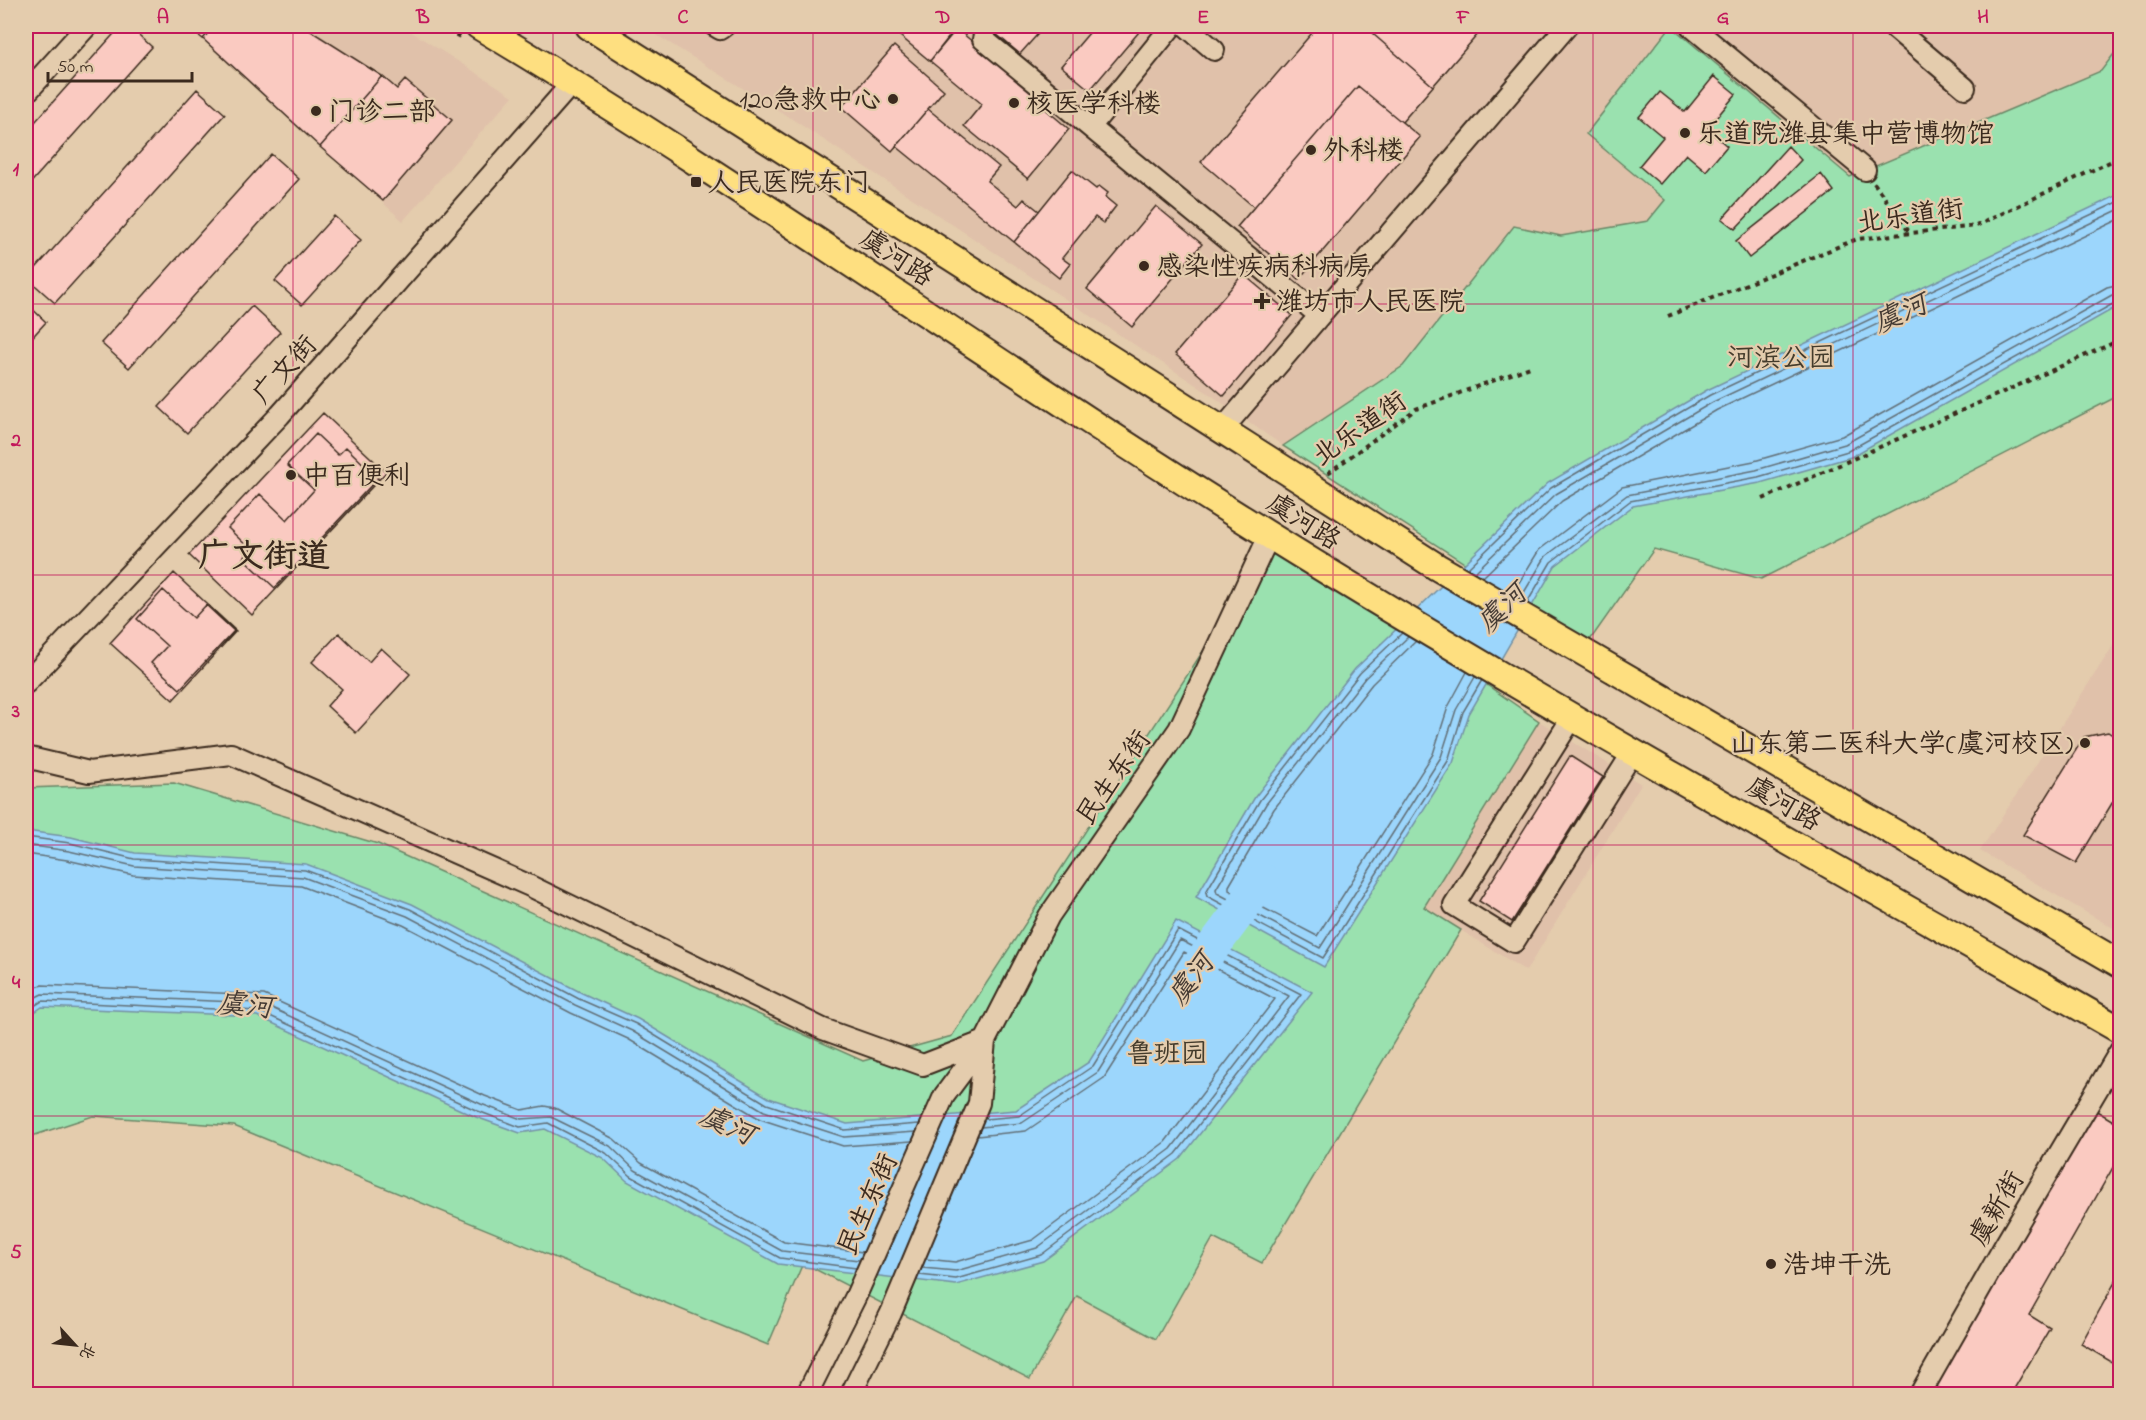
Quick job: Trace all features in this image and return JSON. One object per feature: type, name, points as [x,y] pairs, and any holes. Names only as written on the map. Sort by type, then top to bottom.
[{"type":"main road","name":"虞河路","points":[[479,26],[573,82],[1269,536],[1572,718],[2121,1030]]},
{"type":"main road","name":"虞河路","points":[[589,26],[1437,567],[2121,964]]},
{"type":"street","points":[[26,93],[87,26]]},
{"type":"street","points":[[715,26],[720,29],[724,26]]},
{"type":"street","points":[[1091,126],[1172,26]]},
{"type":"street","points":[[1186,26],[1215,50]]},
{"type":"street","points":[[1221,430],[1567,26]]},
{"type":"street","points":[[1691,26],[1713,32],[1865,170]]},
{"type":"street","points":[[1892,26],[1965,88]]},
{"type":"street","points":[[984,39],[1319,315]]},
{"type":"street","name":"广文街","points":[[26,683],[280,415],[573,82]]},
{"type":"street","name":"民生东街","points":[[807,1395],[856,1296],[944,1096],[985,1041],[1048,916],[1179,729],[1269,536]]},
{"type":"street","points":[[1572,718],[1454,905],[1514,942],[1633,752]]},
{"type":"street","points":[[26,757],[89,772],[231,754],[528,885],[823,1029],[923,1065],[985,1041]]},
{"type":"street","name":"民生东街","points":[[851,1395],[891,1313],[979,1103],[985,1041]]},
{"type":"street","name":"虞新街","points":[[1920,1395],[2005,1245],[2121,1051]]},
{"type":"path","name":"北乐道街","points":[[1668,316],[1857,239],[1976,226],[2121,157]]},
{"type":"path","points":[[1865,170],[1910,233]]},
{"type":"path","points":[[1763,499],[2121,340]]},
{"type":"path","name":"北乐道街","points":[[1310,486],[1416,409],[1533,366]]},
{"type":"shaded area","points":[[187,26],[402,26],[513,96],[403,221]]},
{"type":"shaded area","name":"潍坊市人民医院","points":[[642,26],[1671,26],[1665,201],[1648,222],[1561,236],[1514,226],[1403,366],[1283,446],[1211,395],[789,117]]},
{"type":"shaded area","points":[[1671,26],[2120,26],[2120,46],[2101,71],[1850,177]]},
{"type":"shaded area","name":"山东第二医科大学(虞河校区)","points":[[2120,635],[2120,932],[1980,851]]},
{"type":"shaded area","points":[[1539,721],[1641,784],[1526,971],[1424,907]]},
{"type":"green space","name":"河滨公园","points":[[1671,26],[1850,177],[2101,71],[2120,46],[2120,395],[1761,579],[1654,549],[1588,643],[1283,446],[1403,366],[1514,226],[1561,236],[1648,221],[1665,200],[1586,134]]},
{"type":"green space","name":"鲁班园","points":[[1276,539],[1539,721],[1424,907],[1461,930],[1262,1263],[1213,1238],[1156,1339],[1077,1296],[1030,1379],[803,1263],[768,1345],[234,1126],[93,1116],[26,1138],[26,788],[174,783],[378,844],[863,1061],[952,1036]]},
{"type":"water","points":[[2120,194],[2120,305],[1851,457],[1760,483],[1633,506],[1555,566],[1469,714],[1453,763],[1324,967],[1196,897],[1255,797],[1355,669],[1548,483],[1707,390]]},
{"type":"water","points":[[26,831],[71,837],[135,853],[306,864],[412,904],[582,993],[638,1019],[769,1098],[847,1124],[1016,1110],[1089,1062],[1176,921],[1312,992],[1180,1159],[1043,1261],[956,1285],[778,1264],[627,1181],[603,1158],[545,1129],[520,1133],[476,1117],[257,1016],[42,1007],[26,1018]]},
{"type":"building","points":[[121,26],[129,26],[152,47],[26,188],[26,132]]},
{"type":"building","points":[[187,26],[214,26],[203,39]]},
{"type":"building","name":"门诊二部","points":[[214,26],[303,26],[382,76],[320,147],[203,39]]},
{"type":"building","points":[[888,26],[959,26],[930,61]]},
{"type":"building","points":[[1001,26],[1045,26],[1020,54],[995,33]]},
{"type":"building","points":[[1095,26],[1144,26],[1090,90],[1061,66]]},
{"type":"building","name":"外科楼","points":[[1318,26],[1485,26],[1402,122],[1420,137],[1299,279],[1237,227],[1254,207],[1201,162]]},
{"type":"building","points":[[1380,26],[1485,26],[1433,86],[1373,34]]},
{"type":"building","name":"核医学科楼","points":[[956,28],[1046,103],[1043,107],[1069,129],[1028,179],[964,126],[982,104],[930,61]]},
{"type":"building","name":"120急救中心","points":[[894,46],[944,90],[892,151],[841,107]]},
{"type":"building","points":[[382,76],[397,89],[405,80],[452,120],[383,201],[320,147]]},
{"type":"building","name":"乐道院潍县集中营博物馆","points":[[1714,76],[1736,94],[1707,129],[1727,146],[1706,171],[1686,154],[1660,184],[1639,166],[1663,137],[1639,117],[1660,92],[1685,112]]},
{"type":"building","points":[[1358,86],[1420,137],[1299,279],[1237,227]]},
{"type":"building","points":[[197,89],[225,114],[55,303],[27,278]]},
{"type":"building","points":[[928,109],[999,167],[987,181],[1018,206],[1024,199],[1039,211],[1014,242],[896,146]]},
{"type":"building","points":[[1788,146],[1801,160],[1735,229],[1722,219]]},
{"type":"building","points":[[271,154],[299,179],[129,368],[101,343]]},
{"type":"building","points":[[1072,170],[1096,189],[1099,186],[1108,193],[1105,197],[1116,206],[1103,223],[1095,217],[1062,258],[1070,264],[1059,278],[1014,242]]},
{"type":"building","points":[[1821,174],[1834,191],[1749,258],[1736,241]]},
{"type":"building","name":"感染性疾病科病房","points":[[1156,206],[1202,244],[1132,327],[1087,289]]},
{"type":"building","points":[[334,216],[361,240],[302,305],[275,281]]},
{"type":"building","points":[[1243,274],[1292,315],[1224,396],[1175,354]]},
{"type":"building","points":[[26,303],[46,322],[26,344]]},
{"type":"building","points":[[252,306],[280,332],[187,433],[159,407]]},
{"type":"building","points":[[323,413],[386,472],[252,615],[189,555]]},
{"type":"building","points":[[316,434],[338,455],[346,447],[378,478],[275,588],[243,558],[251,550],[228,528],[260,494],[287,520],[314,490],[287,465]]},
{"type":"building","points":[[174,573],[236,631],[173,700],[110,643]]},
{"type":"building","points":[[163,590],[194,618],[206,605],[234,631],[180,689],[151,663],[167,646],[137,619]]},
{"type":"building","points":[[339,633],[369,662],[381,648],[410,674],[356,733],[327,706],[342,689],[312,662]]},
{"type":"building","points":[[2108,732],[2120,740],[2120,790],[2076,863],[2023,835],[2084,737]]},
{"type":"building","points":[[1570,756],[1603,777],[1512,922],[1479,901]]},
{"type":"building","points":[[2095,1110],[2120,1125],[2120,1155],[2029,1315],[2050,1328],[2011,1394],[1949,1394],[1930,1383]]},
{"type":"building","points":[[2120,1273],[2120,1354],[2115,1364],[2081,1344]]},
{"type":"waterway","name":"虞河","points":[[1189,979],[1263,880]]},
{"type":"place","name":"120急救中心","points":[[893,99]]},
{"type":"place","name":"核医学科楼","points":[[1014,103]]},
{"type":"place","name":"门诊二部","points":[[316,111]]},
{"type":"place","name":"乐道院潍县集中营博物馆","points":[[1685,133]]},
{"type":"place","name":"外科楼","points":[[1311,150]]},
{"type":"place","name":"人民医院东门","points":[[696,182]]},
{"type":"place","name":"感染性疾病科病房","points":[[1144,266]]},
{"type":"place","name":"潍坊市人民医院","points":[[1262,301]]},
{"type":"place","name":"中百便利","points":[[291,475]]},
{"type":"place","name":"山东第二医科大学(虞河校区)","points":[[2085,743]]},
{"type":"place","name":"浩坤干洗","points":[[1771,1264]]},
{"type":"district","name":"广文街道","points":[[264,554]]}]
